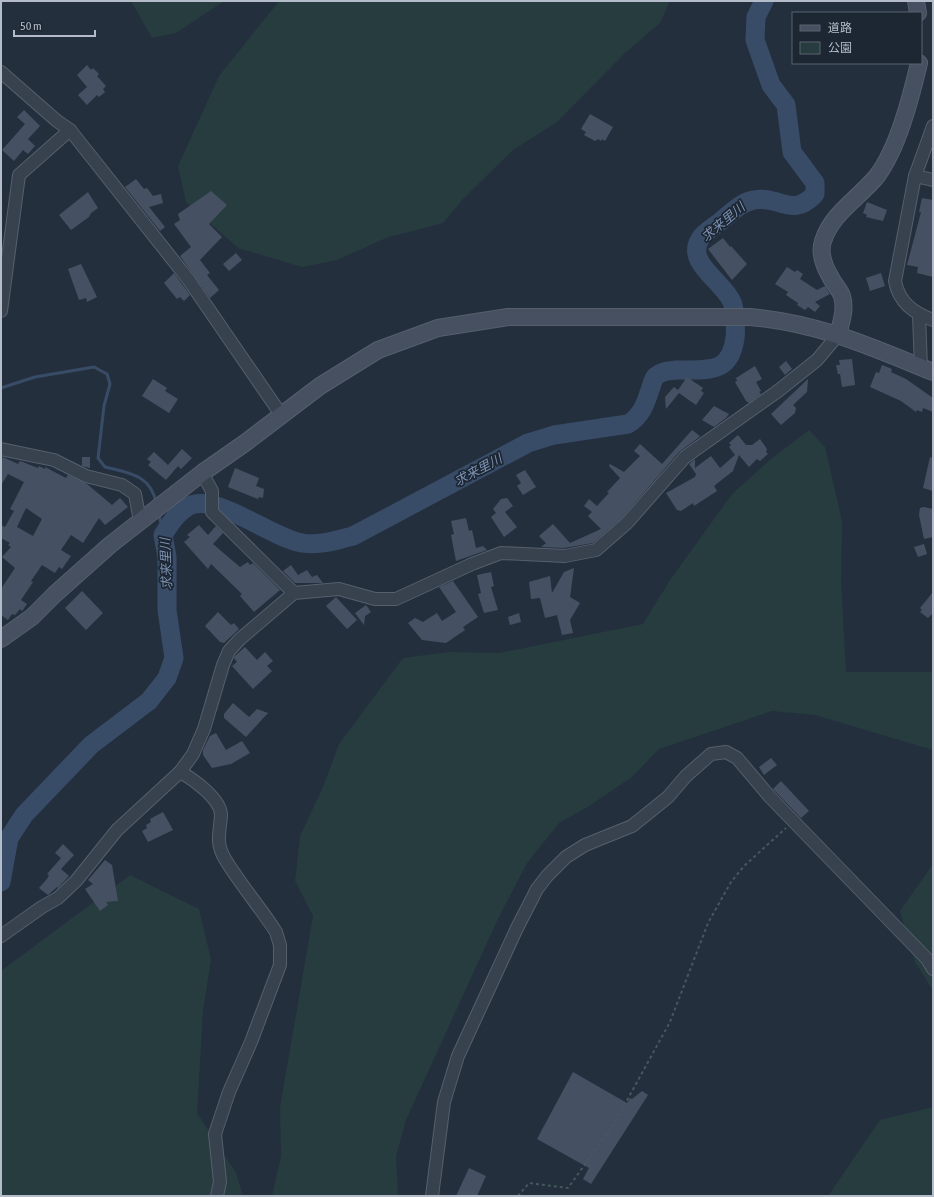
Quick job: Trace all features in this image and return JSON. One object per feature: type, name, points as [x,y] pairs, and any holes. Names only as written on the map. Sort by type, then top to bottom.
[{"type":"street","points":[[1,936],[42,907],[58,898],[76,881],[117,830],[180,772],[193,754],[204,730],[222,665],[229,652],[240,639],[294,593],[339,590],[375,599],[396,599],[472,564],[501,553],[565,556],[596,550],[627,523],[685,457],[778,391],[817,360],[838,335],[844,311],[842,295],[830,278],[823,260],[822,243],[826,231],[835,218],[877,176],[887,159],[914,88],[919,64]]},
{"type":"street","points":[[1,72],[56,121],[70,130],[188,279],[282,416]]},
{"type":"street","points":[[933,126],[915,176],[896,281],[897,291],[906,304],[919,315],[933,320]]},
{"type":"street","points":[[1,311],[18,175],[70,130]]},
{"type":"street","points":[[915,176],[933,180]]},
{"type":"street","points":[[1,639],[32,617],[77,574],[143,518],[202,473],[282,416],[320,386],[378,350],[438,328],[508,317],[750,317],[782,320],[838,335],[927,370],[919,315]]},
{"type":"street","points":[[1,449],[54,460],[86,476],[122,485],[135,494],[143,518]]},
{"type":"street","points":[[202,473],[212,491],[212,512],[294,593]]},
{"type":"street","points":[[432,1196],[444,1102],[458,1056],[517,928],[537,890],[547,876],[566,857],[585,845],[632,826],[668,797],[686,776],[711,754],[726,752],[738,758],[748,773],[793,822],[927,959],[933,969]]},
{"type":"street","points":[[180,772],[194,779],[213,798],[221,813],[218,841],[225,859],[276,932],[280,946],[280,965],[273,986],[229,1092],[215,1134],[220,1182],[217,1196]]},
{"type":"path","points":[[518,1196],[529,1183],[568,1188],[614,1124],[670,1022],[708,923],[731,882],[744,866],[793,822]]},
{"type":"green space","points":[[131,1],[224,1],[176,33],[152,38]]},
{"type":"green space","points":[[279,1],[670,1],[660,23],[623,55],[557,122],[513,150],[464,198],[443,223],[386,238],[337,260],[302,267],[238,248],[186,202],[178,166],[219,76]]},
{"type":"green space","points":[[809,430],[825,447],[842,521],[841,582],[846,672],[933,672],[933,750],[815,715],[772,711],[659,749],[632,777],[586,808],[560,822],[527,863],[497,921],[406,1120],[396,1156],[398,1196],[272,1196],[281,1156],[280,1107],[313,916],[295,881],[300,836],[323,787],[339,744],[403,658],[449,652],[499,653],[643,624],[670,580],[732,494],[771,459]]},
{"type":"green space","points":[[933,864],[933,990],[915,962],[900,911]]},
{"type":"green space","points":[[130,875],[199,909],[211,960],[203,1011],[197,1113],[236,1173],[243,1196],[1,1196],[1,971]]},
{"type":"green space","points":[[933,1107],[933,1196],[828,1196],[880,1120]]},
{"type":"building","points":[[87,65],[91,70],[93,68],[99,74],[97,76],[106,86],[103,89],[105,92],[99,97],[97,95],[87,105],[78,95],[87,87],[77,75]]},
{"type":"building","points":[[24,110],[40,126],[28,139],[35,146],[28,154],[23,150],[14,161],[2,150],[25,124],[17,117]]},
{"type":"building","points":[[590,114],[613,127],[605,141],[598,139],[595,141],[584,135],[586,132],[581,129]]},
{"type":"building","points":[[136,179],[144,189],[147,188],[153,196],[161,194],[163,203],[149,207],[165,227],[160,231],[125,187]]},
{"type":"building","points":[[211,191],[227,205],[209,224],[222,237],[200,260],[210,273],[207,275],[219,290],[210,298],[180,256],[191,247],[174,224],[180,220],[178,214]]},
{"type":"building","points":[[88,192],[98,208],[91,213],[89,217],[71,230],[59,215]]},
{"type":"building","points":[[922,198],[933,200],[933,277],[917,273],[918,267],[907,265],[921,212],[919,212]]},
{"type":"building","points":[[867,202],[887,210],[883,221],[866,217],[867,215],[863,213]]},
{"type":"building","points":[[723,238],[747,264],[732,280],[708,249]]},
{"type":"building","points":[[236,253],[242,260],[229,271],[223,264]]},
{"type":"building","points":[[81,264],[97,297],[87,302],[86,298],[79,300],[68,269]]},
{"type":"building","points":[[787,267],[795,272],[797,270],[803,274],[800,279],[817,290],[825,286],[830,294],[815,302],[820,306],[815,312],[808,307],[805,310],[797,305],[798,303],[786,295],[788,292],[775,284]]},
{"type":"building","points":[[174,273],[190,295],[184,301],[180,297],[177,299],[164,283]]},
{"type":"building","points":[[881,273],[885,286],[870,291],[866,278]]},
{"type":"building","points":[[852,359],[855,385],[842,387],[840,374],[838,374],[836,365],[840,365],[839,360]]},
{"type":"building","points":[[786,361],[792,369],[785,375],[779,367]]},
{"type":"building","points":[[882,365],[892,369],[891,372],[906,379],[933,398],[933,412],[923,408],[922,412],[917,410],[916,412],[901,401],[870,387],[876,372],[879,373]]},
{"type":"building","points":[[755,366],[762,379],[756,382],[761,394],[749,403],[746,401],[735,382],[737,381],[736,378]]},
{"type":"building","points":[[687,377],[703,388],[701,391],[704,393],[696,405],[679,393],[666,409],[665,397],[674,387],[678,390]]},
{"type":"building","points":[[153,379],[167,388],[165,391],[178,399],[169,413],[142,396]]},
{"type":"building","points":[[808,379],[807,392],[793,405],[796,408],[795,413],[781,425],[771,414]]},
{"type":"building","points":[[714,406],[729,414],[714,427],[702,420]]},
{"type":"building","points":[[692,430],[700,436],[679,452],[622,518],[593,543],[564,548],[541,547],[546,543],[539,536],[553,524],[570,543],[601,529],[588,516],[592,512],[584,506],[589,499],[597,506],[620,478],[609,466],[610,464],[624,472],[640,456],[634,451],[640,444],[662,464]]},
{"type":"building","points":[[738,435],[746,445],[752,445],[760,439],[767,449],[766,452],[768,454],[760,461],[757,459],[749,467],[739,455],[733,471],[714,486],[717,491],[694,506],[693,503],[681,511],[677,510],[666,493],[695,477],[696,474],[689,464],[695,459],[695,468],[711,456],[720,468],[735,455],[729,447],[731,445],[729,443]]},
{"type":"building","points":[[182,449],[192,458],[181,469],[178,466],[166,480],[148,465],[151,462],[147,459],[154,452],[168,465]]},
{"type":"building","points":[[3,457],[18,464],[20,461],[38,468],[39,466],[45,469],[45,467],[66,478],[68,475],[87,484],[112,505],[120,498],[128,507],[105,525],[99,518],[83,543],[71,535],[61,550],[71,556],[62,569],[59,567],[55,573],[42,565],[31,581],[33,582],[21,600],[27,604],[22,611],[20,609],[15,615],[12,614],[8,620],[1,615],[1,589],[15,568],[2,557],[11,547],[8,545],[10,543],[1,538],[1,525],[5,527],[14,511],[10,509],[24,482],[8,474],[1,485],[1,460]],"holes":[[[26,508],[42,519],[33,536],[17,527]]]},
{"type":"building","points":[[82,457],[90,457],[90,468],[82,466]]},
{"type":"building","points":[[930,457],[933,458],[933,491],[923,488]]},
{"type":"building","points":[[235,468],[259,478],[256,486],[264,489],[263,498],[259,497],[258,499],[228,487]]},
{"type":"building","points":[[525,470],[536,487],[523,495],[517,486],[521,483],[516,475]]},
{"type":"building","points":[[507,498],[513,506],[505,512],[517,527],[504,537],[491,517],[496,513],[493,509],[501,499]]},
{"type":"building","points":[[924,507],[933,509],[933,537],[924,539],[919,515],[920,508]]},
{"type":"building","points":[[466,518],[469,531],[472,530],[476,548],[483,546],[487,550],[456,561],[451,535],[454,534],[451,521]]},
{"type":"building","points":[[199,525],[208,535],[216,526],[223,533],[213,544],[240,567],[248,562],[250,565],[253,563],[280,590],[254,612],[240,596],[242,594],[211,564],[208,569],[184,542],[190,537],[187,535]]},
{"type":"building","points":[[924,544],[927,554],[918,557],[914,547]]},
{"type":"building","points":[[291,565],[298,575],[307,570],[312,577],[317,575],[323,583],[295,583],[283,571]]},
{"type":"building","points":[[574,568],[570,597],[580,603],[570,620],[573,633],[562,635],[557,615],[545,618],[540,598],[531,599],[529,582],[550,576],[552,593],[564,572]]},
{"type":"building","points":[[491,572],[494,586],[491,587],[498,610],[484,613],[478,594],[481,593],[477,575]]},
{"type":"building","points":[[453,581],[478,617],[463,627],[465,630],[446,643],[422,640],[408,623],[415,618],[423,622],[437,613],[442,621],[456,612],[439,587]]},
{"type":"building","points":[[82,591],[103,613],[86,630],[65,608]]},
{"type":"building","points":[[933,592],[933,613],[928,618],[920,612],[922,610],[920,608]]},
{"type":"building","points":[[336,597],[357,620],[347,629],[326,606]]},
{"type":"building","points":[[366,605],[371,612],[365,616],[364,625],[355,613]]},
{"type":"building","points":[[218,612],[231,625],[234,623],[239,629],[224,643],[220,642],[205,626]]},
{"type":"building","points":[[519,613],[521,622],[510,625],[508,617]]},
{"type":"building","points":[[245,647],[257,660],[265,652],[273,661],[267,666],[272,671],[253,689],[232,666],[237,662],[234,658],[235,656]]},
{"type":"building","points":[[233,703],[249,717],[257,709],[268,713],[246,737],[224,718],[224,714]]},
{"type":"building","points":[[216,733],[226,750],[242,741],[250,753],[231,764],[212,768],[203,755],[203,750],[210,736]]},
{"type":"building","points":[[771,758],[777,765],[764,775],[759,767]]},
{"type":"building","points":[[781,781],[809,811],[801,818],[773,789]]},
{"type":"building","points":[[163,812],[173,830],[148,842],[142,831],[147,828],[146,825],[151,822],[150,819]]},
{"type":"building","points":[[63,844],[74,855],[61,869],[69,876],[58,888],[57,887],[48,895],[39,888],[47,879],[49,875],[47,874],[61,858],[55,853]]},
{"type":"building","points":[[105,860],[112,865],[118,901],[106,902],[108,905],[100,911],[85,889],[93,884],[88,880]]},
{"type":"building","points":[[573,1072],[627,1103],[630,1098],[632,1099],[642,1091],[648,1095],[591,1184],[583,1179],[589,1168],[537,1139]]},
{"type":"building","points":[[469,1168],[486,1176],[477,1196],[456,1196]]},
{"type":"waterway","name":"求来里川","points":[[1,882],[9,838],[24,815],[91,745],[149,701],[167,678],[174,658],[167,610],[167,557],[163,535],[174,519],[189,506],[200,503],[214,505],[229,510],[276,534],[302,543],[322,543],[353,536],[528,443],[554,435],[628,424],[640,413],[653,380],[658,374],[676,370],[715,368],[722,365],[728,359],[735,338],[733,305],[722,287],[701,264],[697,248],[700,239],[736,208],[749,201],[763,199],[792,206],[799,205],[807,201],[815,194],[815,183],[792,152],[786,105],[771,85],[755,40],[756,17],[764,1]]},
{"type":"waterway","points":[[1,388],[35,377],[94,367],[107,374],[110,384],[104,406],[98,458],[105,467],[122,471],[144,481],[149,486],[156,503]]},
{"type":"waterway","points":[[159,514],[163,535]]}]
